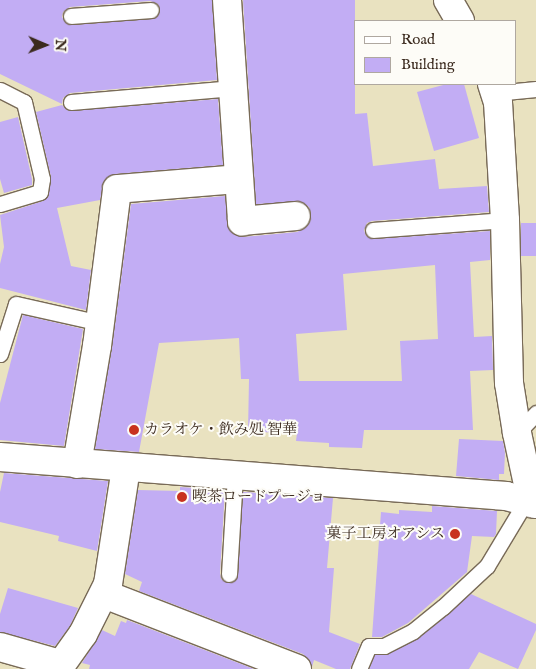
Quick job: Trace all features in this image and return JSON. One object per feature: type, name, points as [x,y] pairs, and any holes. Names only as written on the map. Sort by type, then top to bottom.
[{"type":"street","points":[[227,0],[242,221],[296,216]]},
{"type":"street","points":[[448,0],[459,20]]},
{"type":"street","points":[[0,457],[506,496],[531,503],[509,383],[505,220],[498,102],[494,88]]},
{"type":"street","points":[[77,464],[100,323],[117,189],[239,179]]},
{"type":"street","points":[[0,648],[59,667],[83,634],[108,584],[126,468]]},
{"type":"street","points":[[104,594],[296,669]]},
{"type":"lane","points":[[71,16],[111,7],[151,10]]},
{"type":"lane","points":[[71,102],[233,88]]},
{"type":"lane","points":[[494,88],[536,89]]},
{"type":"lane","points":[[0,90],[24,102],[42,179],[40,192],[0,204]]},
{"type":"lane","points":[[373,230],[505,220]]},
{"type":"lane","points":[[0,354],[16,304],[100,323]]},
{"type":"lane","points":[[517,433],[536,413]]},
{"type":"lane","points":[[229,574],[235,476]]},
{"type":"lane","points":[[359,669],[369,646],[384,646],[413,631],[443,608],[487,566],[531,503]]},
{"type":"building","points":[[0,0],[212,0],[217,80],[70,93],[63,98],[62,104],[0,74]],"holes":[[[150,1],[158,4],[160,10],[157,17],[152,19],[72,25],[67,24],[62,17],[63,12],[70,7]]]},
{"type":"building","points":[[243,0],[355,0],[355,114],[367,113],[373,166],[435,159],[439,189],[487,186],[489,212],[372,221],[367,223],[364,230],[366,236],[374,239],[490,231],[490,260],[470,262],[474,337],[492,336],[493,370],[470,371],[473,430],[364,430],[362,448],[329,447],[329,443],[296,441],[297,433],[248,432],[249,379],[241,379],[239,338],[159,343],[139,452],[95,449],[112,348],[131,204],[225,196],[229,229],[235,235],[243,237],[297,232],[305,228],[310,222],[311,214],[309,207],[302,202],[256,204]],"holes":[[[435,265],[438,339],[400,341],[402,381],[299,381],[296,334],[347,330],[343,274]]]},
{"type":"building","points":[[443,85],[464,85],[479,138],[434,151],[417,92]]},
{"type":"building","points":[[218,99],[223,165],[115,174],[104,181],[100,200],[57,208],[71,266],[91,270],[86,310],[0,288],[0,264],[4,247],[0,215],[43,201],[49,193],[51,177],[36,112],[62,105],[67,110],[72,111]]},
{"type":"building","points":[[18,117],[32,185],[4,193],[0,179],[0,122]]},
{"type":"building","points":[[521,223],[536,223],[536,256],[521,256]]},
{"type":"building","points":[[23,315],[83,329],[64,446],[0,440],[0,403]]},
{"type":"building","points":[[459,439],[503,441],[505,453],[504,474],[499,474],[499,480],[456,476]]},
{"type":"building","points":[[4,473],[108,481],[97,551],[58,541],[59,536],[0,522],[0,492]]},
{"type":"building","points":[[180,487],[225,490],[220,573],[221,579],[228,583],[234,582],[238,575],[243,492],[333,498],[327,568],[334,568],[329,632],[360,644],[350,669],[336,669],[314,660],[312,667],[309,660],[303,654],[139,591],[142,582],[125,574],[138,490],[180,491]]},
{"type":"building","points":[[432,506],[497,511],[496,534],[494,537],[472,536],[467,572],[408,623],[382,637],[372,637],[381,512],[399,514],[399,510],[432,512]]},
{"type":"building","points":[[8,588],[78,608],[70,626],[55,646],[0,632],[0,614]]},
{"type":"building","points":[[471,594],[536,624],[536,630],[518,669],[479,652],[469,669],[369,669],[375,655],[388,654],[417,639]]},
{"type":"building","points":[[127,620],[254,669],[89,669],[90,665],[82,663],[102,630],[115,636],[121,621],[126,623]]},
{"type":"place","name":"カラオケ・飲み処 智華","points":[[134,430]]},
{"type":"place","name":"喫茶ロードプージョ","points":[[182,497]]},
{"type":"place","name":"菓子工房オアシス","points":[[455,534]]}]
